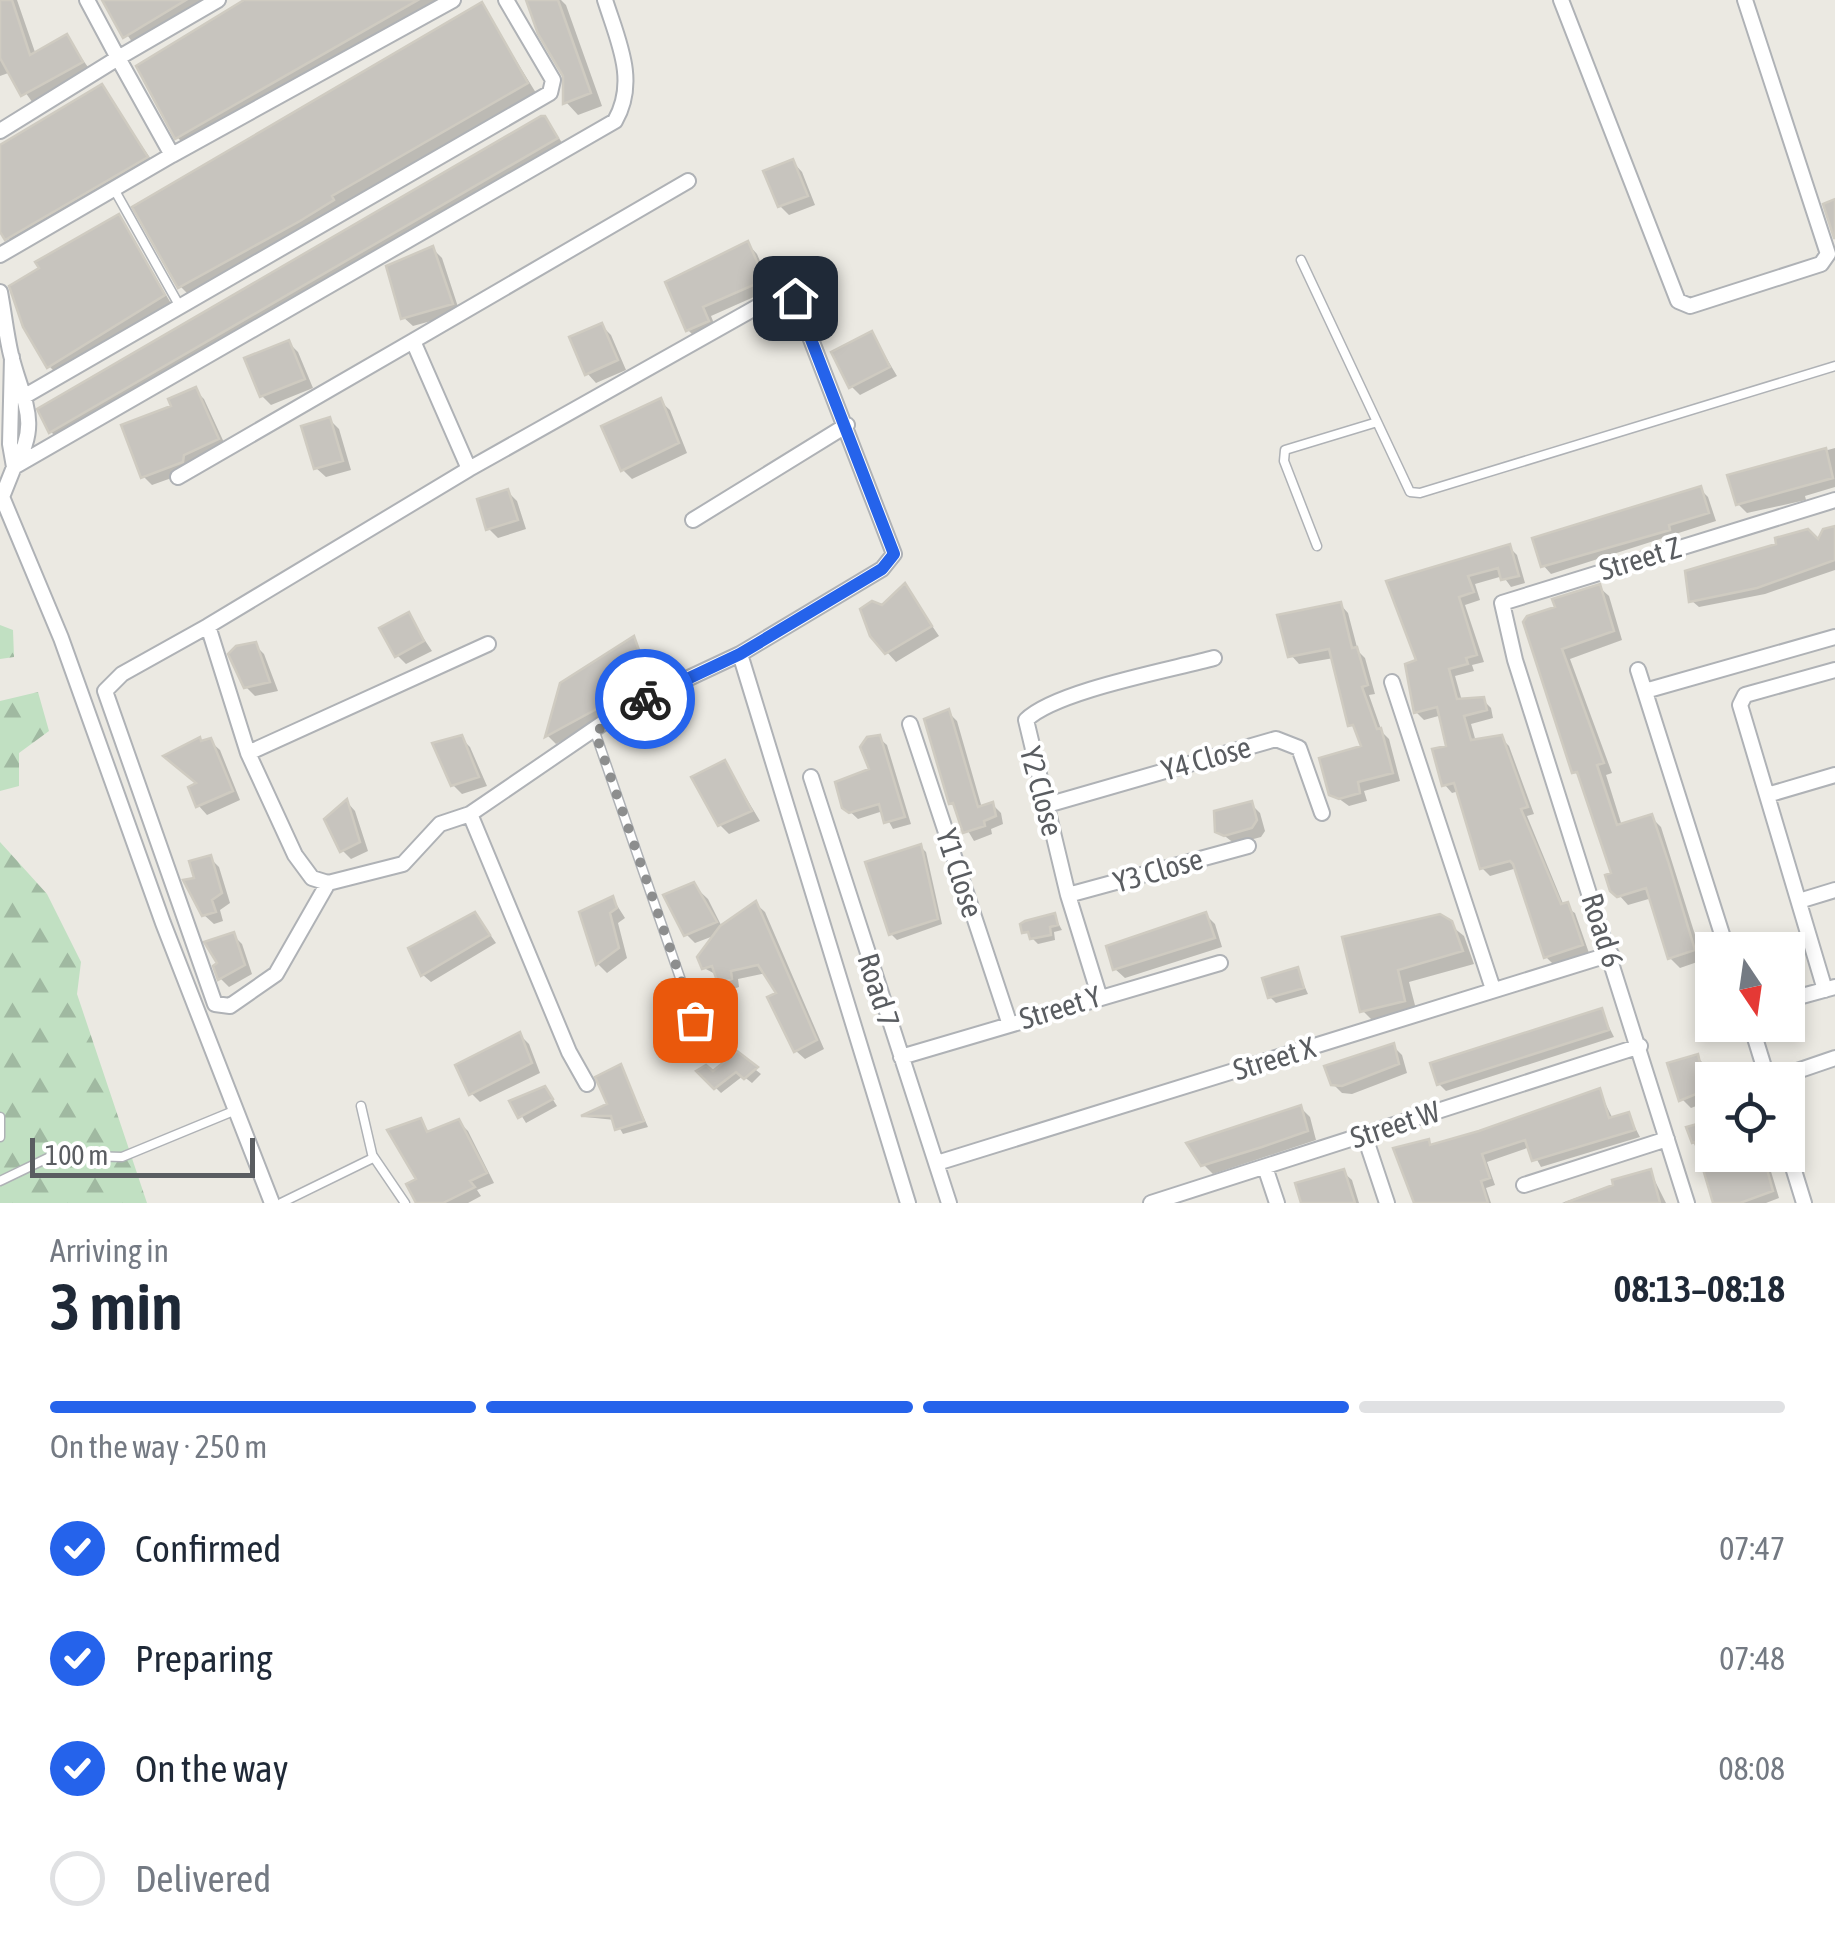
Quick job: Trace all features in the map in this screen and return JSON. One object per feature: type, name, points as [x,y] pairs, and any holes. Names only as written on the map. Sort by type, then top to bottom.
[{"type":"street","points":[[87,0],[172,155]]},
{"type":"street","points":[[0,131],[218,0]]},
{"type":"street","points":[[0,255],[453,0]]},
{"type":"street","points":[[26,396],[550,93],[552,80],[506,0]]},
{"type":"street","points":[[14,467],[616,121],[627,101],[626,66],[604,0]]},
{"type":"street","points":[[1560,0],[1678,301],[1690,306],[1821,264],[1828,254],[1745,0]]},
{"type":"street","points":[[178,478],[688,181]]},
{"type":"street","points":[[0,292],[12,357],[26,396],[28,444],[1,497],[62,638],[272,1203]]},
{"type":"street","points":[[208,626],[248,753],[295,855],[312,878],[328,883],[403,864],[440,824],[470,814],[625,708],[740,654],[891,562],[894,554],[890,540],[795,298],[780,294],[470,468],[122,674],[104,691],[216,1004],[230,1006],[276,974],[328,883]]},
{"type":"street","points":[[413,341],[470,468]]},
{"type":"street","points":[[12,357],[10,444],[14,467]]},
{"type":"street","points":[[694,520],[847,425]]},
{"type":"street","name":"Street Z","points":[[1515,660],[1502,606],[1506,600],[1835,500]]},
{"type":"street","points":[[1645,690],[1835,638]]},
{"type":"street","points":[[248,753],[488,644]]},
{"type":"street","points":[[740,654],[908,1203]]},
{"type":"street","name":"Y2 Close","points":[[1099,995],[1068,895],[1026,720],[1074,697],[1214,658]]},
{"type":"street","name":"Road 6","points":[[1515,660],[1687,1203]]},
{"type":"street","points":[[1638,670],[1721,932]]},
{"type":"street","points":[[1805,995],[1830,988],[1799,900],[1741,699],[1835,670]]},
{"type":"street","points":[[1392,682],[1494,989]]},
{"type":"street","name":"Y1 Close","points":[[910,724],[1009,1022]]},
{"type":"street","name":"Y4 Close","points":[[1046,805],[1276,739],[1299,748],[1322,813]]},
{"type":"street","points":[[1767,794],[1835,775]]},
{"type":"street","name":"Road 7","points":[[811,776],[948,1203]]},
{"type":"street","points":[[470,814],[586,1084]]},
{"type":"street","name":"Y3 Close","points":[[1068,895],[1248,846]]},
{"type":"street","points":[[1799,900],[1835,890]]},
{"type":"street","name":"Street X","points":[[936,1163],[1611,954]]},
{"type":"street","name":"Street Y","points":[[901,1057],[1099,995],[1220,963]]},
{"type":"street","name":"Street W","points":[[1161,1202],[1640,1046]]},
{"type":"street","points":[[1805,1068],[1835,1058]]},
{"type":"street","points":[[1364,1134],[1387,1203]]},
{"type":"street","points":[[1524,1185],[1666,1139]]},
{"type":"street","points":[[1265,1167],[1277,1203]]},
{"type":"street","points":[[1794,1172],[1804,1203]]},
{"type":"lane","points":[[114,189],[179,305]]},
{"type":"lane","points":[[1300,260],[1410,492],[1420,493],[1835,366]]},
{"type":"lane","points":[[1317,546],[1284,461],[1285,450],[1374,423]]},
{"type":"lane","points":[[595,732],[695,1020]]},
{"type":"lane","points":[[361,1106],[373,1156],[405,1203]]},
{"type":"lane","points":[[0,1181],[54,1154],[122,1157],[236,1110]]},
{"type":"lane","points":[[0,1117],[0,1137]]},
{"type":"lane","points":[[280,1203],[373,1156]]},
{"type":"green space","points":[[0,625],[13,630],[14,657],[0,659]]},
{"type":"green space","points":[[38,692],[49,731],[19,753],[19,786],[0,791],[0,701]]},
{"type":"green space","points":[[0,842],[47,894],[81,962],[77,994],[147,1203],[0,1203]]},
{"type":"building","points":[[0,0],[12,0],[30,55],[67,34],[83,62],[21,96],[0,58]]},
{"type":"building","points":[[102,0],[186,0],[123,38]]},
{"type":"building","points":[[244,0],[418,0],[175,139],[136,66]]},
{"type":"building","points":[[526,0],[558,0],[591,93],[563,104],[563,76],[538,34]]},
{"type":"building","points":[[482,2],[528,83],[332,196],[334,200],[300,221],[178,288],[132,207]]},
{"type":"building","points":[[102,84],[148,157],[5,240],[0,232],[0,145]]},
{"type":"building","points":[[545,116],[558,138],[49,433],[37,409]]},
{"type":"building","points":[[793,159],[808,196],[778,207],[763,171]]},
{"type":"building","points":[[1835,199],[1835,238],[1834,238],[1823,204]]},
{"type":"building","points":[[119,214],[165,295],[47,368],[23,327],[9,286],[39,268],[35,262]]},
{"type":"building","points":[[748,241],[765,280],[703,307],[709,321],[686,331],[665,282]]},
{"type":"building","points":[[433,246],[453,304],[401,319],[386,266]]},
{"type":"building","points":[[602,323],[618,360],[585,375],[569,337]]},
{"type":"building","points":[[872,331],[890,367],[849,388],[831,352]]},
{"type":"building","points":[[289,340],[305,379],[260,397],[244,358]]},
{"type":"building","points":[[196,387],[219,439],[184,455],[183,462],[141,478],[121,425],[171,406],[168,399]]},
{"type":"building","points":[[661,398],[679,443],[621,471],[601,426]]},
{"type":"building","points":[[330,417],[343,461],[314,469],[301,426]]},
{"type":"building","points":[[1826,448],[1833,478],[1736,505],[1727,475]]},
{"type":"building","points":[[1701,486],[1709,513],[1669,525],[1670,530],[1541,567],[1532,538]]},
{"type":"building","points":[[508,489],[518,520],[486,530],[477,499]]},
{"type":"building","points":[[1835,526],[1835,560],[1757,588],[1689,602],[1685,571],[1776,544],[1775,538],[1808,529],[1818,539],[1823,529]]},
{"type":"building","points":[[1510,544],[1519,576],[1501,580],[1498,568],[1468,576],[1474,592],[1459,597],[1477,655],[1466,658],[1468,664],[1449,669],[1457,699],[1484,697],[1487,710],[1464,716],[1471,740],[1502,735],[1528,807],[1521,809],[1561,904],[1568,902],[1583,945],[1544,958],[1513,864],[1510,861],[1480,869],[1454,783],[1442,786],[1432,749],[1446,746],[1437,707],[1414,713],[1405,664],[1416,660],[1386,581]]},
{"type":"building","points":[[905,583],[932,626],[885,654],[870,636],[860,609],[872,601],[882,605]]},
{"type":"building","points":[[1600,584],[1614,631],[1562,649],[1604,763],[1597,765],[1617,825],[1652,814],[1695,950],[1668,959],[1646,888],[1617,897],[1610,891],[1605,875],[1611,873],[1577,772],[1572,773],[1523,622],[1527,616],[1555,607],[1552,599]]},
{"type":"building","points":[[1341,602],[1352,648],[1357,647],[1368,685],[1362,687],[1377,729],[1381,728],[1393,773],[1358,782],[1360,793],[1339,799],[1329,795],[1319,758],[1361,746],[1353,725],[1348,726],[1329,649],[1288,657],[1277,615]]},
{"type":"building","points":[[409,612],[424,641],[395,657],[379,628]]},
{"type":"building","points":[[634,636],[641,656],[626,664],[637,687],[545,737],[560,683]]},
{"type":"building","points":[[256,642],[270,682],[244,688],[228,654],[236,646]]},
{"type":"building","points":[[949,709],[978,807],[993,802],[996,816],[984,821],[985,826],[963,833],[953,803],[949,804],[924,719]]},
{"type":"building","points":[[462,735],[479,777],[451,786],[432,743]]},
{"type":"building","points":[[880,735],[905,817],[884,823],[879,804],[849,813],[842,808],[835,782],[869,769],[860,747],[867,737]]},
{"type":"building","points":[[200,737],[201,741],[211,738],[233,791],[196,807],[188,787],[196,783],[163,756]]},
{"type":"building","points":[[725,760],[752,811],[718,826],[691,777]]},
{"type":"building","points":[[347,799],[360,842],[340,852],[324,819]]},
{"type":"building","points":[[1252,801],[1257,820],[1252,828],[1224,836],[1215,832],[1214,811]]},
{"type":"building","points":[[921,844],[938,919],[889,935],[865,862]]},
{"type":"building","points":[[211,855],[222,893],[212,900],[216,912],[202,916],[183,880],[194,878],[189,861]]},
{"type":"building","points":[[694,882],[717,922],[684,936],[663,895]]},
{"type":"building","points":[[613,896],[617,908],[610,913],[619,948],[596,965],[579,912]]},
{"type":"building","points":[[756,901],[817,1040],[794,1052],[767,997],[776,993],[758,965],[731,971],[732,979],[718,984],[712,966],[702,969],[697,957],[720,926]]},
{"type":"building","points":[[475,912],[490,935],[421,976],[408,948]]},
{"type":"building","points":[[1206,912],[1215,938],[1113,970],[1106,946]]},
{"type":"building","points":[[1055,913],[1058,925],[1050,927],[1051,935],[1030,939],[1028,932],[1022,933],[1020,924]]},
{"type":"building","points":[[1440,914],[1452,921],[1463,951],[1398,970],[1405,1001],[1360,1012],[1342,937]]},
{"type":"building","points":[[234,932],[245,965],[218,980],[213,966],[217,963],[204,942]]},
{"type":"building","points":[[1298,967],[1304,988],[1268,998],[1262,978]]},
{"type":"building","points":[[1602,1008],[1609,1030],[1437,1085],[1430,1063]]},
{"type":"building","points":[[520,1032],[532,1063],[469,1095],[455,1065]]},
{"type":"building","points":[[1394,1043],[1399,1064],[1342,1086],[1331,1085],[1324,1066]]},
{"type":"building","points":[[737,1051],[758,1067],[744,1079],[736,1072],[714,1089],[696,1071],[706,1065],[713,1071]]},
{"type":"building","points":[[1698,1054],[1695,1094],[1679,1101],[1667,1063]]},
{"type":"building","points":[[621,1064],[644,1121],[615,1130],[611,1116],[581,1116],[607,1104],[595,1077]]},
{"type":"building","points":[[545,1086],[553,1099],[518,1118],[509,1101]]},
{"type":"building","points":[[1600,1088],[1609,1118],[1629,1112],[1635,1130],[1532,1161],[1525,1140],[1482,1154],[1490,1178],[1481,1181],[1488,1203],[1414,1203],[1393,1148],[1429,1139],[1430,1145],[1479,1131]]},
{"type":"building","points":[[1301,1105],[1308,1131],[1262,1147],[1201,1166],[1186,1143]]},
{"type":"building","points":[[421,1118],[427,1132],[459,1119],[487,1173],[470,1181],[475,1187],[443,1203],[416,1203],[406,1184],[416,1179],[387,1130]]},
{"type":"building","points":[[1695,1125],[1695,1142],[1692,1143],[1686,1127]]},
{"type":"building","points":[[1344,1169],[1355,1203],[1301,1203],[1295,1183]]},
{"type":"building","points":[[1651,1169],[1660,1203],[1565,1203],[1613,1185],[1612,1180]]},
{"type":"building","points":[[1704,1172],[1768,1172],[1773,1191],[1740,1203],[1713,1203]]},
{"type":"way so far","points":[[645,699],[625,708],[595,732],[695,1020]]},
{"type":"route","points":[[645,699],[740,654],[882,569],[894,554],[795,298]]}]
